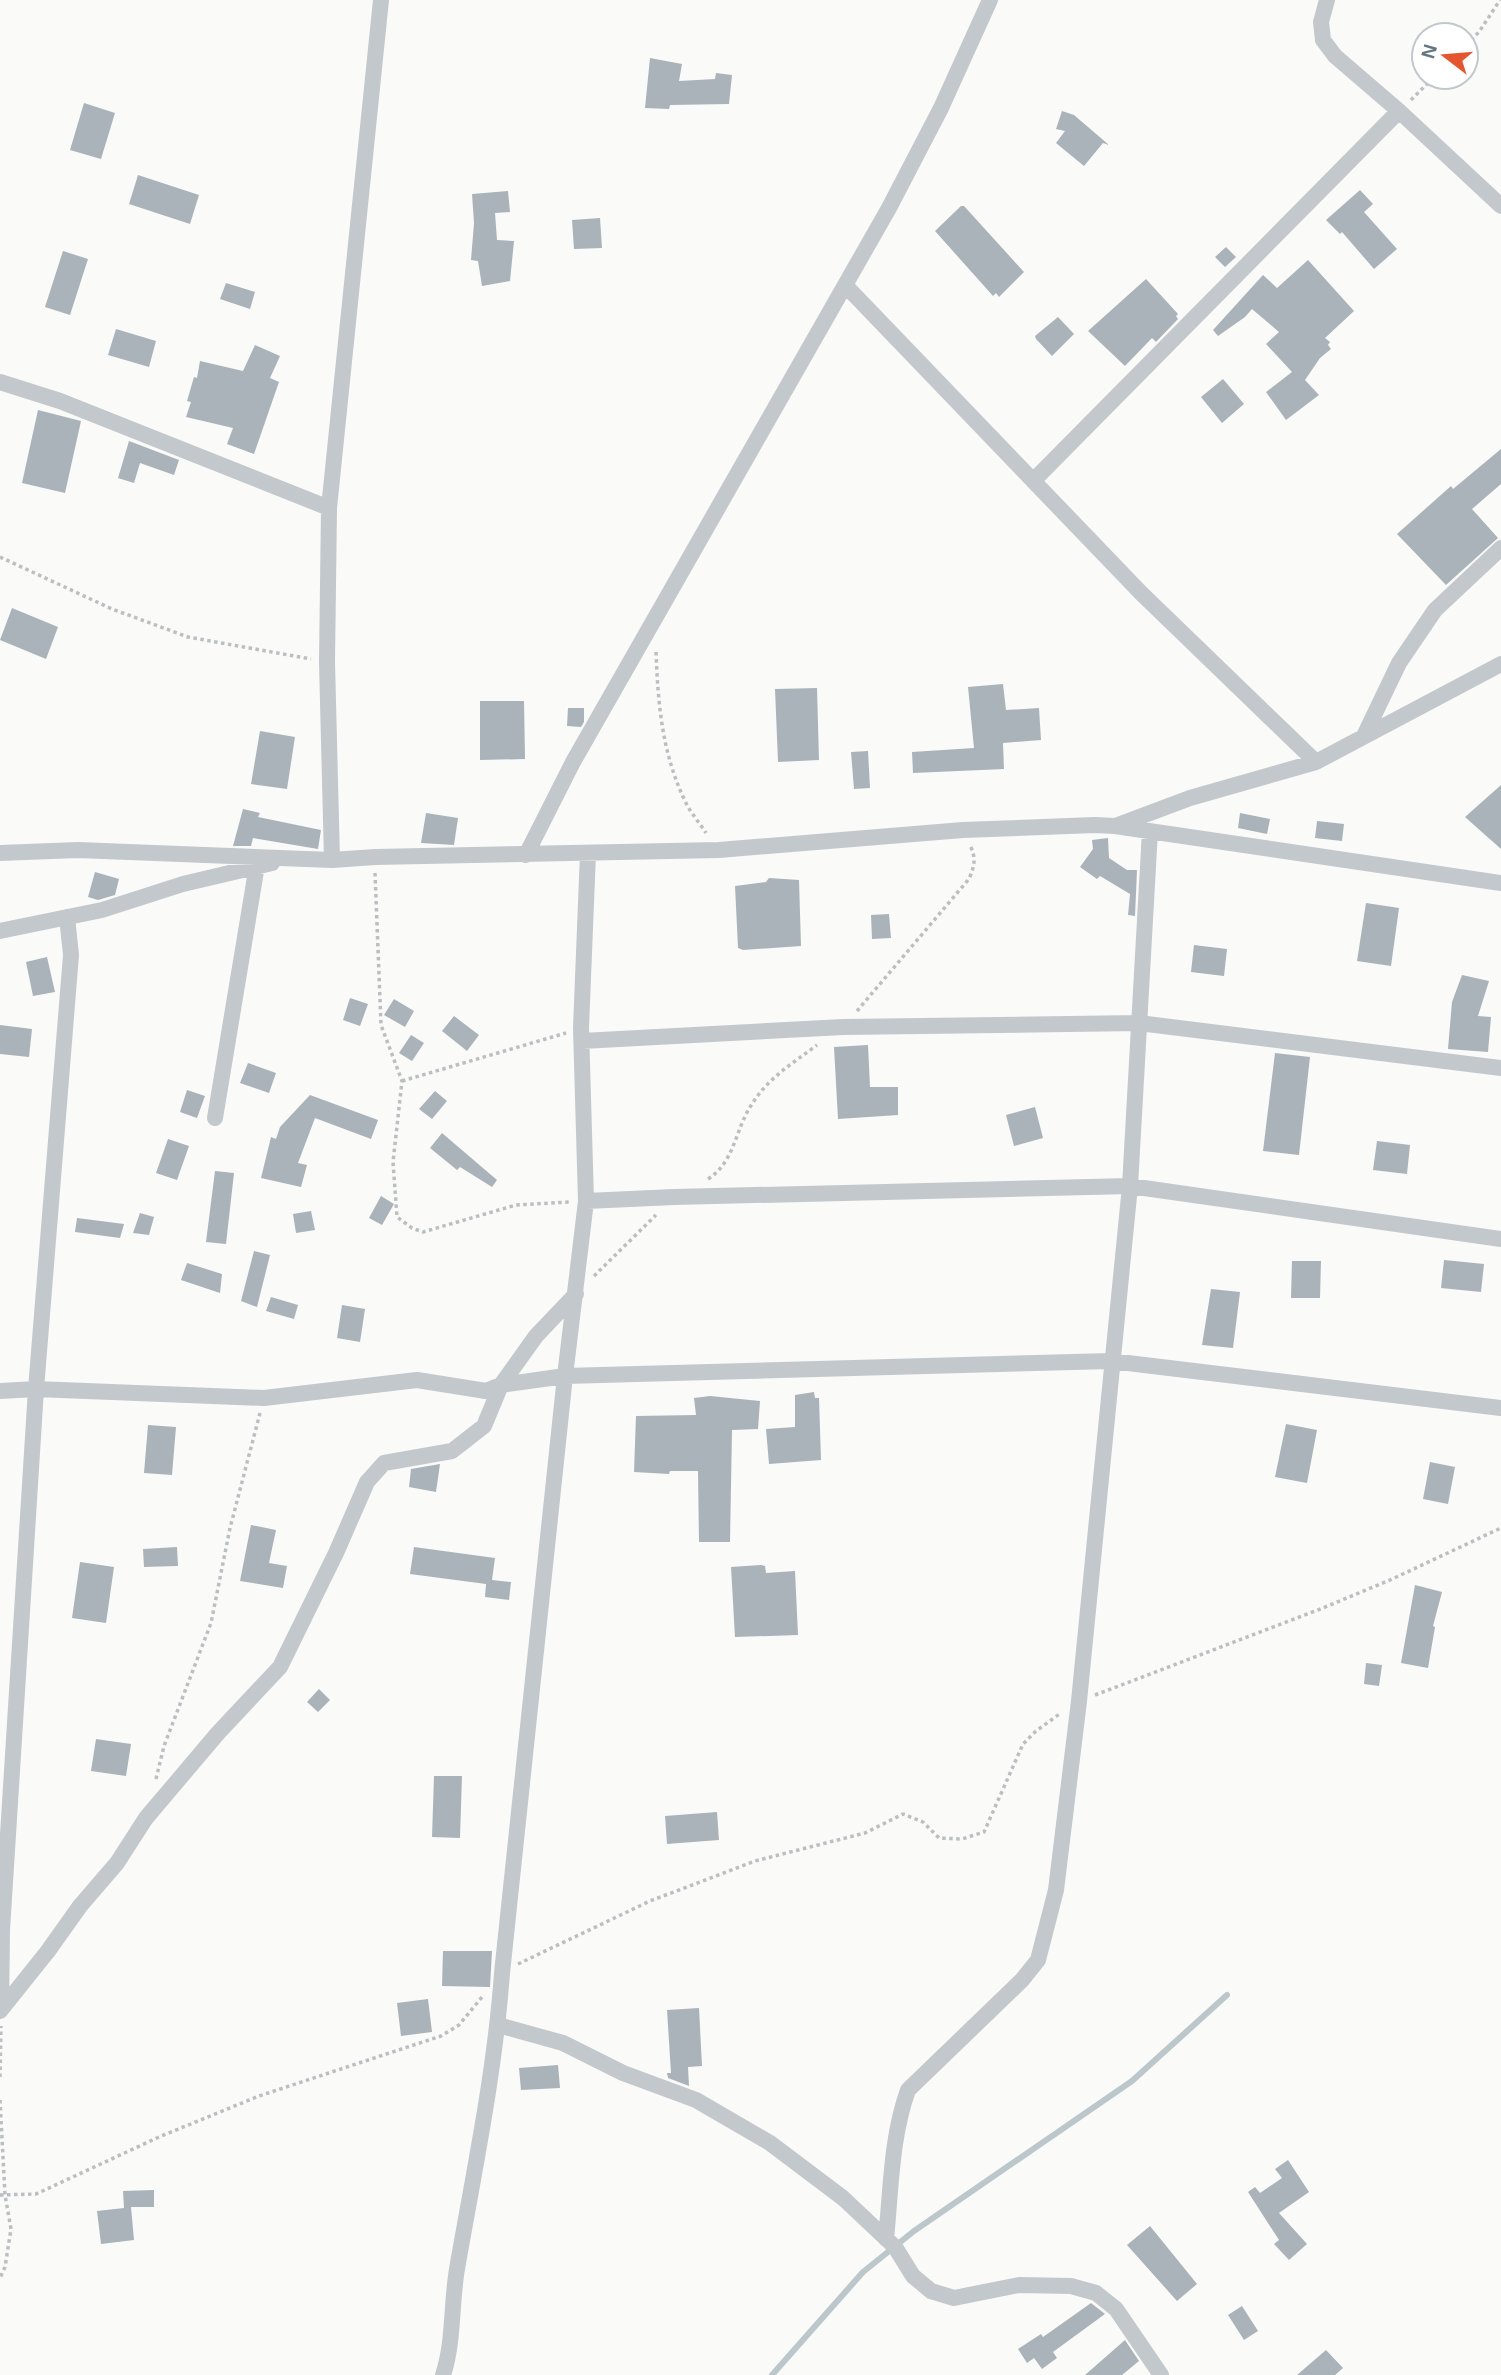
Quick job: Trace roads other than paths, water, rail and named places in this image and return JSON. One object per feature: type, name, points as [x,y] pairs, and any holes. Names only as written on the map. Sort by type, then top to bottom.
[{"type":"street","points":[[332,860],[327,662],[329,508],[382,0]]},
{"type":"street","points":[[526,855],[573,762],[888,208],[941,108],[990,0]]},
{"type":"street","points":[[1327,0],[1321,22],[1323,40],[1335,56],[1399,111],[1501,206]]},
{"type":"street","points":[[1033,481],[1399,111]]},
{"type":"street","points":[[845,285],[1141,593],[1316,762]]},
{"type":"street","points":[[0,383],[60,401],[329,508]]},
{"type":"street","points":[[1364,736],[1399,663],[1435,610],[1501,548]]},
{"type":"street","points":[[1115,826],[1190,798],[1316,762],[1501,664]]},
{"type":"street","points":[[0,931],[102,910],[258,862],[294,857],[332,860],[719,850],[963,830],[1115,826],[1501,883]]},
{"type":"street","points":[[887,2239],[894,2156],[902,2106],[908,2090],[1022,1980],[1038,1960],[1056,1890],[1079,1701],[1130,1186],[1150,831]]},
{"type":"street","points":[[0,853],[78,850],[258,862]]},
{"type":"street","points":[[443,2375],[448,2359],[453,2296],[498,2025],[565,1376],[586,1201],[582,1035],[588,853]]},
{"type":"street","points":[[215,1118],[258,862]]},
{"type":"street","points":[[1,2010],[1,1930],[36,1389],[71,955],[67,917]]},
{"type":"street","points":[[582,1035],[843,1027],[1139,1023],[1501,1068]]},
{"type":"street","points":[[586,1201],[1130,1186],[1501,1239]]},
{"type":"street","points":[[1,2010],[80,1906],[117,1863],[146,1818],[218,1733],[280,1667],[336,1553],[367,1482],[384,1463],[452,1451],[484,1426],[502,1385],[536,1336],[576,1294]]},
{"type":"street","points":[[0,1391],[36,1389],[264,1398],[417,1380],[486,1391],[502,1385],[565,1376],[1111,1361],[1501,1408]]},
{"type":"street","points":[[498,2025],[562,2043],[623,2073],[696,2100],[770,2143],[843,2197],[895,2247],[914,2276],[931,2291],[954,2298],[1019,2285],[1072,2286],[1096,2293],[1116,2309],[1161,2375]]},
{"type":"waterway","points":[[772,2375],[863,2272],[914,2231],[1132,2081],[1227,1995]]}]
